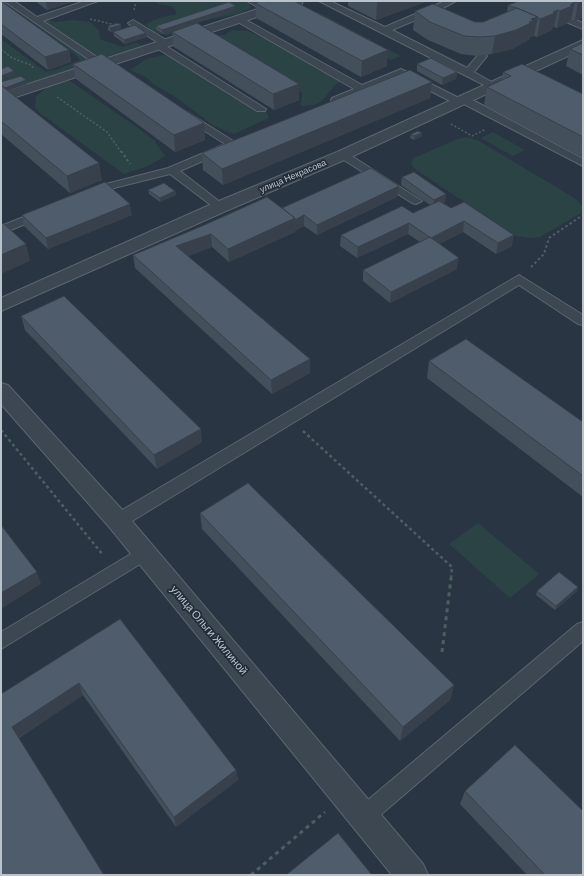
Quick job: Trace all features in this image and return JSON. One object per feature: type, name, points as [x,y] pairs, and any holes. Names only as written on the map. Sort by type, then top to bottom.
[{"type":"street","points":[[1,98],[267,9],[297,1]]},
{"type":"street","name":"улица Некрасова","points":[[1,305],[220,207],[343,155],[492,85],[535,71],[583,44]]},
{"type":"street","name":"улица Ольги Жилиной","points":[[1,390],[118,521],[412,875]]},
{"type":"lane","points":[[1,3],[8,1],[94,59],[107,62],[120,71]]},
{"type":"lane","points":[[36,20],[94,1]]},
{"type":"lane","points":[[251,1],[267,9]]},
{"type":"lane","points":[[323,1],[385,30],[492,85]]},
{"type":"lane","points":[[332,5],[344,1]]},
{"type":"lane","points":[[385,30],[452,1]]},
{"type":"lane","points":[[430,11],[443,16]]},
{"type":"lane","points":[[239,19],[362,89]]},
{"type":"lane","points":[[569,20],[583,26]]},
{"type":"lane","points":[[133,23],[161,44],[261,109]]},
{"type":"lane","points":[[468,73],[482,56]]},
{"type":"lane","points":[[326,104],[402,72],[583,163]]},
{"type":"lane","points":[[78,198],[106,187],[172,170],[236,143],[180,110]]},
{"type":"lane","points":[[343,155],[416,201]]},
{"type":"lane","points":[[172,170],[220,207]]},
{"type":"lane","points":[[1,230],[50,210]]},
{"type":"lane","points":[[118,521],[519,279],[583,321]]},
{"type":"lane","points":[[1,641],[144,553]]},
{"type":"lane","points":[[363,817],[583,630]]},
{"type":"path","points":[[52,14],[99,20],[118,26],[133,23]]},
{"type":"path","points":[[1,49],[12,58],[31,65],[38,74],[50,82],[56,96],[107,132],[124,159],[143,178]]},
{"type":"path","points":[[519,279],[544,254],[549,238],[583,215]]},
{"type":"path","points":[[289,418],[452,567],[442,652]]},
{"type":"path","points":[[1,430],[116,570]]},
{"type":"path","points":[[251,875],[329,809]]},
{"type":"green space","points":[[156,1],[242,1],[249,2],[251,8],[238,14],[201,21],[182,32],[166,35],[151,32],[146,24],[159,18],[177,14],[172,6],[158,4]]},
{"type":"green space","points":[[318,12],[401,56],[391,60],[308,16]]},
{"type":"green space","points":[[37,17],[55,22],[72,20],[90,22],[99,30],[100,39],[123,47],[136,43],[142,45],[132,50],[1,95],[1,39],[46,72],[80,60],[76,55],[28,19]]},
{"type":"green space","points":[[231,30],[247,31],[289,46],[348,77],[336,84],[322,101],[314,105],[301,106],[302,93],[284,78],[215,35],[225,35]]},
{"type":"green space","points":[[163,55],[188,60],[204,69],[217,80],[265,109],[269,118],[234,134],[214,126],[177,98],[153,84],[146,77],[130,70],[146,59]]},
{"type":"green space","points":[[70,81],[154,140],[165,156],[148,166],[124,174],[40,113],[35,107],[36,96],[52,84]]},
{"type":"green space","points":[[493,132],[525,150],[513,156],[481,138]]},
{"type":"green space","points":[[468,137],[479,141],[576,199],[582,206],[581,213],[540,237],[530,238],[516,236],[416,170],[411,164],[414,158],[457,139]]},
{"type":"green space","points":[[478,523],[539,574],[510,598],[449,544]]},
{"type":"building","points":[[1,1],[69,50],[45,57],[1,24]]},
{"type":"building","points":[[260,1],[294,1],[388,50],[362,61],[255,3]]},
{"type":"building","points":[[519,1],[583,2],[575,2],[570,5],[572,6],[553,12],[555,13],[540,19],[508,5]]},
{"type":"building","points":[[229,2],[236,6],[162,30],[156,26]]},
{"type":"building","points":[[433,4],[475,22],[483,22],[517,8],[538,17],[531,19],[533,21],[529,22],[531,23],[516,30],[495,36],[464,36],[430,22],[415,11]]},
{"type":"building","points":[[118,23],[121,25],[110,28],[108,26]]},
{"type":"building","points":[[197,23],[299,84],[273,94],[172,32]]},
{"type":"building","points":[[135,25],[146,33],[124,40],[113,32]]},
{"type":"building","points":[[583,43],[583,55],[570,49]]},
{"type":"building","points":[[102,54],[204,123],[174,135],[73,64]]},
{"type":"building","points":[[431,58],[457,72],[443,78],[417,64]]},
{"type":"building","points":[[522,64],[583,94],[583,137],[487,87],[511,76],[503,72]]},
{"type":"building","points":[[8,66],[14,71],[1,76],[1,69]]},
{"type":"building","points":[[410,70],[432,82],[222,169],[202,153]]},
{"type":"building","points":[[21,76],[26,80],[5,88],[1,86],[1,82]]},
{"type":"building","points":[[1,86],[99,163],[67,176],[1,121]]},
{"type":"building","points":[[418,131],[422,133],[414,136],[411,134]]},
{"type":"building","points":[[371,168],[399,186],[317,225],[304,215],[295,220],[295,218],[282,208]]},
{"type":"building","points":[[414,172],[446,194],[434,200],[402,177]]},
{"type":"building","points":[[105,182],[130,204],[46,238],[22,215]]},
{"type":"building","points":[[164,183],[175,191],[160,198],[148,190]]},
{"type":"building","points":[[267,197],[295,218],[228,249],[211,234],[176,246],[310,359],[271,380],[133,255]]},
{"type":"building","points":[[439,201],[451,208],[464,202],[514,235],[498,243],[464,221],[431,238],[409,223],[358,247],[341,235],[402,206],[413,213]]},
{"type":"building","points":[[3,223],[26,244],[1,255],[1,224]]},
{"type":"building","points":[[430,237],[459,258],[391,292],[363,270]]},
{"type":"building","points":[[64,296],[201,429],[154,455],[21,316]]},
{"type":"building","points":[[466,339],[583,422],[583,476],[429,361]]},
{"type":"building","points":[[248,483],[454,685],[403,727],[200,513]]},
{"type":"building","points":[[1,525],[37,572],[1,593]]},
{"type":"building","points":[[559,572],[578,587],[556,606],[537,591]]},
{"type":"building","points":[[120,619],[236,770],[174,817],[79,683],[12,727],[104,875],[1,875],[1,694]]},
{"type":"building","points":[[515,745],[583,811],[583,875],[545,875],[465,791]]},
{"type":"building","points":[[338,833],[372,875],[286,875]]}]
